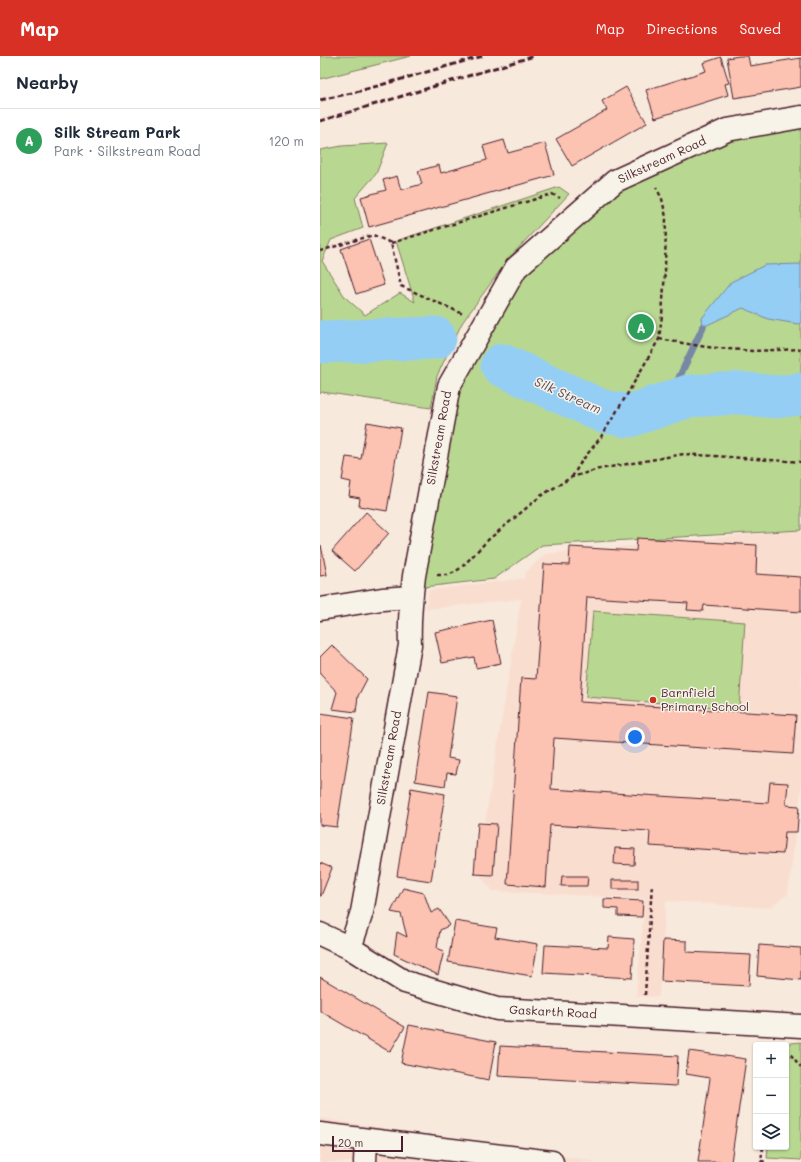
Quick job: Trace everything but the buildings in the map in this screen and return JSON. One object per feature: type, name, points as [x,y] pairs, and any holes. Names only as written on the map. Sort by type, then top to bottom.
[{"type":"street","name":"Silkstream Road","points":[[350,948],[362,912],[410,645],[409,628],[414,576],[449,386],[516,268],[615,181],[727,130],[801,117]]},
{"type":"street","points":[[320,609],[382,599],[411,597]]},
{"type":"street","name":"Gaskarth Road","points":[[320,934],[350,948],[405,982],[497,1009],[801,1026]]},
{"type":"street","points":[[320,1134],[366,1140],[419,1154],[552,1162]]},
{"type":"street","points":[[364,1162],[366,1140]]},
{"type":"path","points":[[572,477],[581,462],[601,437],[659,339],[665,271],[666,216],[662,199],[646,167]]},
{"type":"path","points":[[320,251],[373,235],[391,243],[552,194],[582,211]]},
{"type":"path","points":[[391,243],[401,286],[485,323]]},
{"type":"path","points":[[659,339],[706,347],[753,351],[801,349]]},
{"type":"path","points":[[435,575],[449,574],[461,568],[494,535],[542,495],[572,477],[599,469],[684,454],[801,462]]},
{"type":"path","points":[[644,1017],[652,884]]},
{"type":"path","points":[[789,1053],[801,1067]]},
{"type":"path","points":[[763,1150],[761,1161],[766,1162]]},
{"type":"shaded area","name":"Barnfield Primary School","points":[[801,530],[801,791],[788,894],[770,908],[666,901],[659,997],[636,996],[645,899],[493,891],[477,872],[521,599],[426,609],[429,590],[524,578],[525,573],[545,554]]},
{"type":"shaded area","points":[[320,1118],[599,1162],[320,1162]]},
{"type":"green space","points":[[320,56],[411,56],[320,79]]},
{"type":"green space","points":[[801,115],[801,530],[542,545],[494,579],[424,587],[423,551],[448,384],[514,270],[615,183],[729,127]]},
{"type":"green space","points":[[388,143],[376,174],[355,198],[363,228],[331,240],[322,261],[345,297],[365,315],[400,293],[415,302],[396,241],[559,187],[569,194],[509,258],[462,323],[437,376],[431,408],[322,392],[320,394],[320,150],[342,146]]},
{"type":"green space","points":[[593,611],[745,622],[739,709],[586,697]]},
{"type":"green space","points":[[801,1042],[801,1160],[767,1158],[768,1150],[789,1150],[789,1043]]},
{"type":"water","points":[[801,264],[801,323],[798,324],[768,319],[743,308],[703,327],[702,318],[731,282],[765,265]]},
{"type":"waterway","points":[[676,401],[677,382],[703,327]]},
{"type":"waterway","name":"Silk Stream","points":[[320,342],[435,338]]},
{"type":"waterway","name":"Silk Stream","points":[[502,365],[602,411],[629,416],[689,396],[739,393],[775,397],[801,394]]},
{"type":"railway","points":[[320,100],[356,92],[483,56]]},
{"type":"railway","points":[[320,121],[534,56]]},
{"type":"place","name":"Silk Stream Park","points":[[641,327]]},
{"type":"place","name":"Barnfield Primary School","points":[[653,700]]}]
